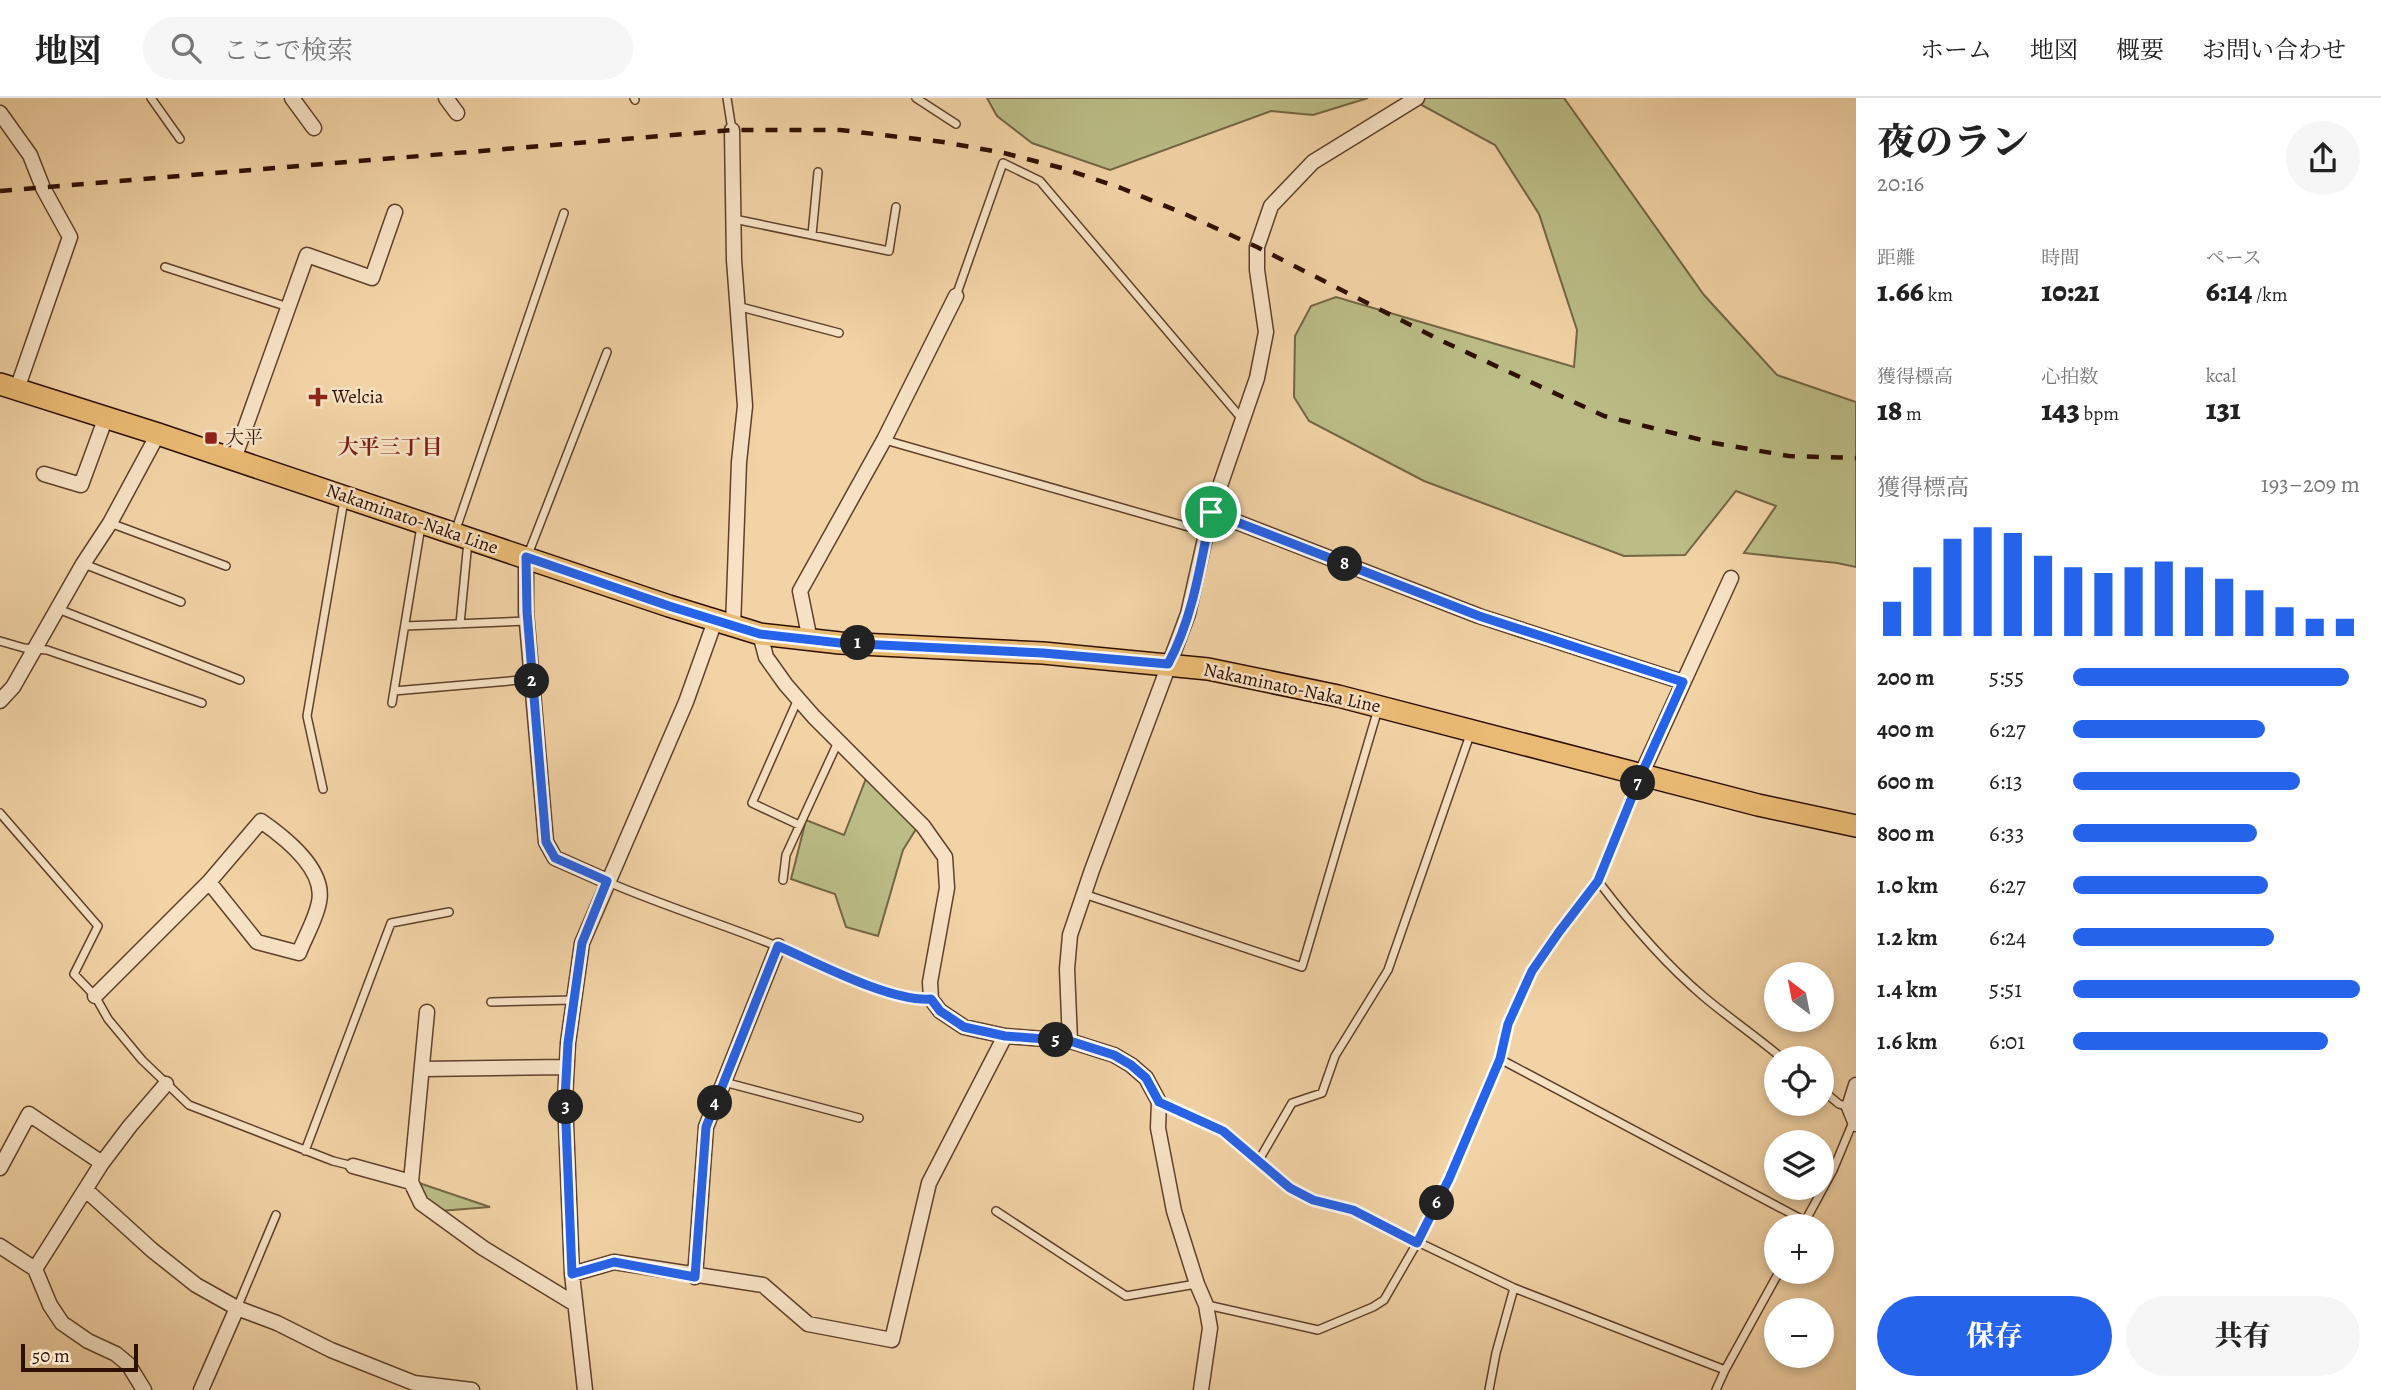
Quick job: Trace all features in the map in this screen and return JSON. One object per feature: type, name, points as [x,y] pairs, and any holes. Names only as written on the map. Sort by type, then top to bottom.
[{"type":"main road","name":"Nakaminato-Naka Line","points":[[8,386],[760,634],[810,640],[1043,653],[1168,664],[1259,679],[1378,706],[1758,806],[1856,826]]},
{"type":"street","points":[[292,98],[314,128]]},
{"type":"street","points":[[446,98],[457,113]]},
{"type":"street","points":[[1070,1041],[1067,969],[1070,935],[1188,614],[1211,512],[1257,378],[1266,332],[1256,270],[1257,247],[1271,206],[1312,162],[1417,98]]},
{"type":"street","points":[[0,113],[30,155],[43,188],[70,237],[8,386]]},
{"type":"street","points":[[585,1390],[572,1274],[565,1067],[582,943],[607,881],[724,624],[746,406],[737,306],[732,130]]},
{"type":"street","points":[[234,459],[307,255],[372,278],[395,212]]},
{"type":"street","points":[[810,640],[800,591],[884,440],[956,296]]},
{"type":"street","points":[[44,474],[81,485],[106,417]]},
{"type":"street","points":[[0,701],[13,687],[83,564],[110,523],[158,434]]},
{"type":"street","points":[[1211,512],[1479,616],[1683,682]]},
{"type":"street","points":[[526,557],[527,621],[546,842],[555,858],[607,881]]},
{"type":"street","points":[[1641,775],[1731,578]]},
{"type":"street","points":[[760,634],[766,657],[798,699],[923,827],[945,857],[947,888],[930,982],[931,999],[940,1011],[964,1027],[1005,1036],[1070,1041],[1114,1055],[1146,1078],[1159,1102],[1158,1128],[1174,1211],[1206,1305],[1210,1328],[1201,1390]]},
{"type":"street","points":[[95,996],[209,882],[261,821],[286,838],[316,875],[320,900],[299,953],[257,942],[209,882]]},
{"type":"street","points":[[695,1277],[706,1127],[778,946]]},
{"type":"street","points":[[427,1012],[411,1182],[421,1203],[483,1248],[575,1304]]},
{"type":"street","points":[[572,1274],[614,1262],[695,1277],[763,1285],[808,1324],[892,1340],[929,1183],[1005,1036]]},
{"type":"street","points":[[423,1069],[565,1067]]},
{"type":"street","points":[[35,1269],[102,1163],[166,1084]]},
{"type":"street","points":[[1853,1117],[1856,1085]]},
{"type":"street","points":[[0,1168],[29,1114],[102,1163]]},
{"type":"street","points":[[352,1166],[411,1182]]},
{"type":"street","points":[[86,1190],[152,1250],[196,1285],[237,1308],[276,1322],[331,1350],[414,1383],[472,1390]]},
{"type":"street","points":[[0,1246],[35,1269],[50,1305],[62,1323],[116,1354],[128,1364],[144,1390]]},
{"type":"street","points":[[201,1390],[237,1308]]},
{"type":"lane","points":[[151,98],[180,139]]},
{"type":"lane","points":[[727,98],[732,130]]},
{"type":"lane","points":[[916,98],[956,124]]},
{"type":"lane","points":[[956,296],[1003,163],[1040,181],[1242,419]]},
{"type":"lane","points":[[812,235],[818,172]]},
{"type":"lane","points":[[733,219],[889,251],[896,207]]},
{"type":"lane","points":[[460,624],[462,535],[564,213]]},
{"type":"lane","points":[[164,267],[288,307]]},
{"type":"lane","points":[[737,306],[839,333]]},
{"type":"lane","points":[[526,557],[607,352]]},
{"type":"lane","points":[[884,440],[1207,533]]},
{"type":"lane","points":[[323,789],[307,716],[345,496]]},
{"type":"lane","points":[[392,703],[422,522]]},
{"type":"lane","points":[[110,523],[226,566]]},
{"type":"lane","points":[[83,564],[181,602]]},
{"type":"lane","points":[[58,609],[240,680]]},
{"type":"lane","points":[[405,626],[527,621]]},
{"type":"lane","points":[[0,641],[24,648],[47,650],[202,703]]},
{"type":"lane","points":[[394,691],[532,679]]},
{"type":"lane","points":[[798,699],[752,803],[799,825]]},
{"type":"lane","points":[[1084,893],[1302,967],[1378,706]]},
{"type":"lane","points":[[1259,1160],[1292,1103],[1322,1093],[1335,1056],[1388,970],[1471,730]]},
{"type":"lane","points":[[783,880],[786,855],[838,741]]},
{"type":"lane","points":[[1206,1305],[1318,1329],[1384,1300],[1449,1179],[1500,1059],[1508,1024],[1532,971],[1598,881],[1641,775]]},
{"type":"lane","points":[[0,813],[98,926],[74,974],[95,996],[108,1019],[142,1060],[189,1105],[305,1151],[352,1166]]},
{"type":"lane","points":[[607,881],[647,899],[778,946],[879,989],[915,1000],[931,999]]},
{"type":"lane","points":[[1598,881],[1659,955],[1705,998],[1766,1046]]},
{"type":"lane","points":[[305,1151],[391,923],[449,912]]},
{"type":"lane","points":[[491,1002],[574,1000]]},
{"type":"lane","points":[[1500,1059],[1785,1214]]},
{"type":"lane","points":[[724,1082],[859,1118]]},
{"type":"lane","points":[[1809,1214],[1833,1170],[1853,1117],[1834,1100]]},
{"type":"lane","points":[[1159,1102],[1223,1131],[1290,1188],[1313,1200],[1353,1210],[1514,1288],[1725,1370]]},
{"type":"lane","points":[[996,1211],[1126,1296],[1197,1284]]},
{"type":"lane","points":[[237,1308],[276,1215]]},
{"type":"lane","points":[[1716,1390],[1772,1284]]},
{"type":"lane","points":[[1489,1390],[1514,1288]]},
{"type":"green space","points":[[987,98],[1368,98],[1313,115],[1271,111],[1110,170],[1032,143],[997,116]]},
{"type":"green space","points":[[1409,98],[1564,98],[1704,295],[1777,375],[1856,402],[1856,567],[1744,553],[1776,506],[1736,491],[1685,555],[1624,556],[1424,481],[1309,421],[1294,397],[1295,336],[1311,306],[1336,297],[1574,367],[1577,330],[1539,214],[1495,145]]},
{"type":"green space","points":[[867,776],[918,826],[903,850],[878,936],[846,927],[835,894],[791,879],[806,820],[844,835]]},
{"type":"green space","points":[[419,1183],[490,1207],[440,1211],[424,1199]]},
{"type":"railway","points":[[0,191],[732,130],[840,130],[943,142],[1004,153],[1062,168],[1185,214],[1257,247],[1442,341],[1604,416],[1714,443],[1789,456],[1856,458]]},
{"type":"place","name":"Welcia","points":[[318,397]]},
{"type":"place","name":"大平","points":[[211,438]]},
{"type":"district","name":"大平三丁目","points":[[390,447]]},
{"type":"route","points":[[1211,512],[1479,616],[1683,682],[1598,881],[1532,971],[1508,1024],[1500,1059],[1449,1179],[1417,1243],[1353,1210],[1313,1200],[1290,1188],[1223,1131],[1159,1102],[1146,1078],[1114,1055],[1070,1041],[1005,1036],[964,1027],[940,1011],[931,999],[915,1000],[879,989],[778,946],[706,1127],[695,1277],[614,1262],[572,1274],[565,1067],[582,943],[607,881],[555,858],[546,842],[527,612],[526,557],[760,634],[840,643],[1043,653],[1168,664],[1188,614],[1211,512]]}]
